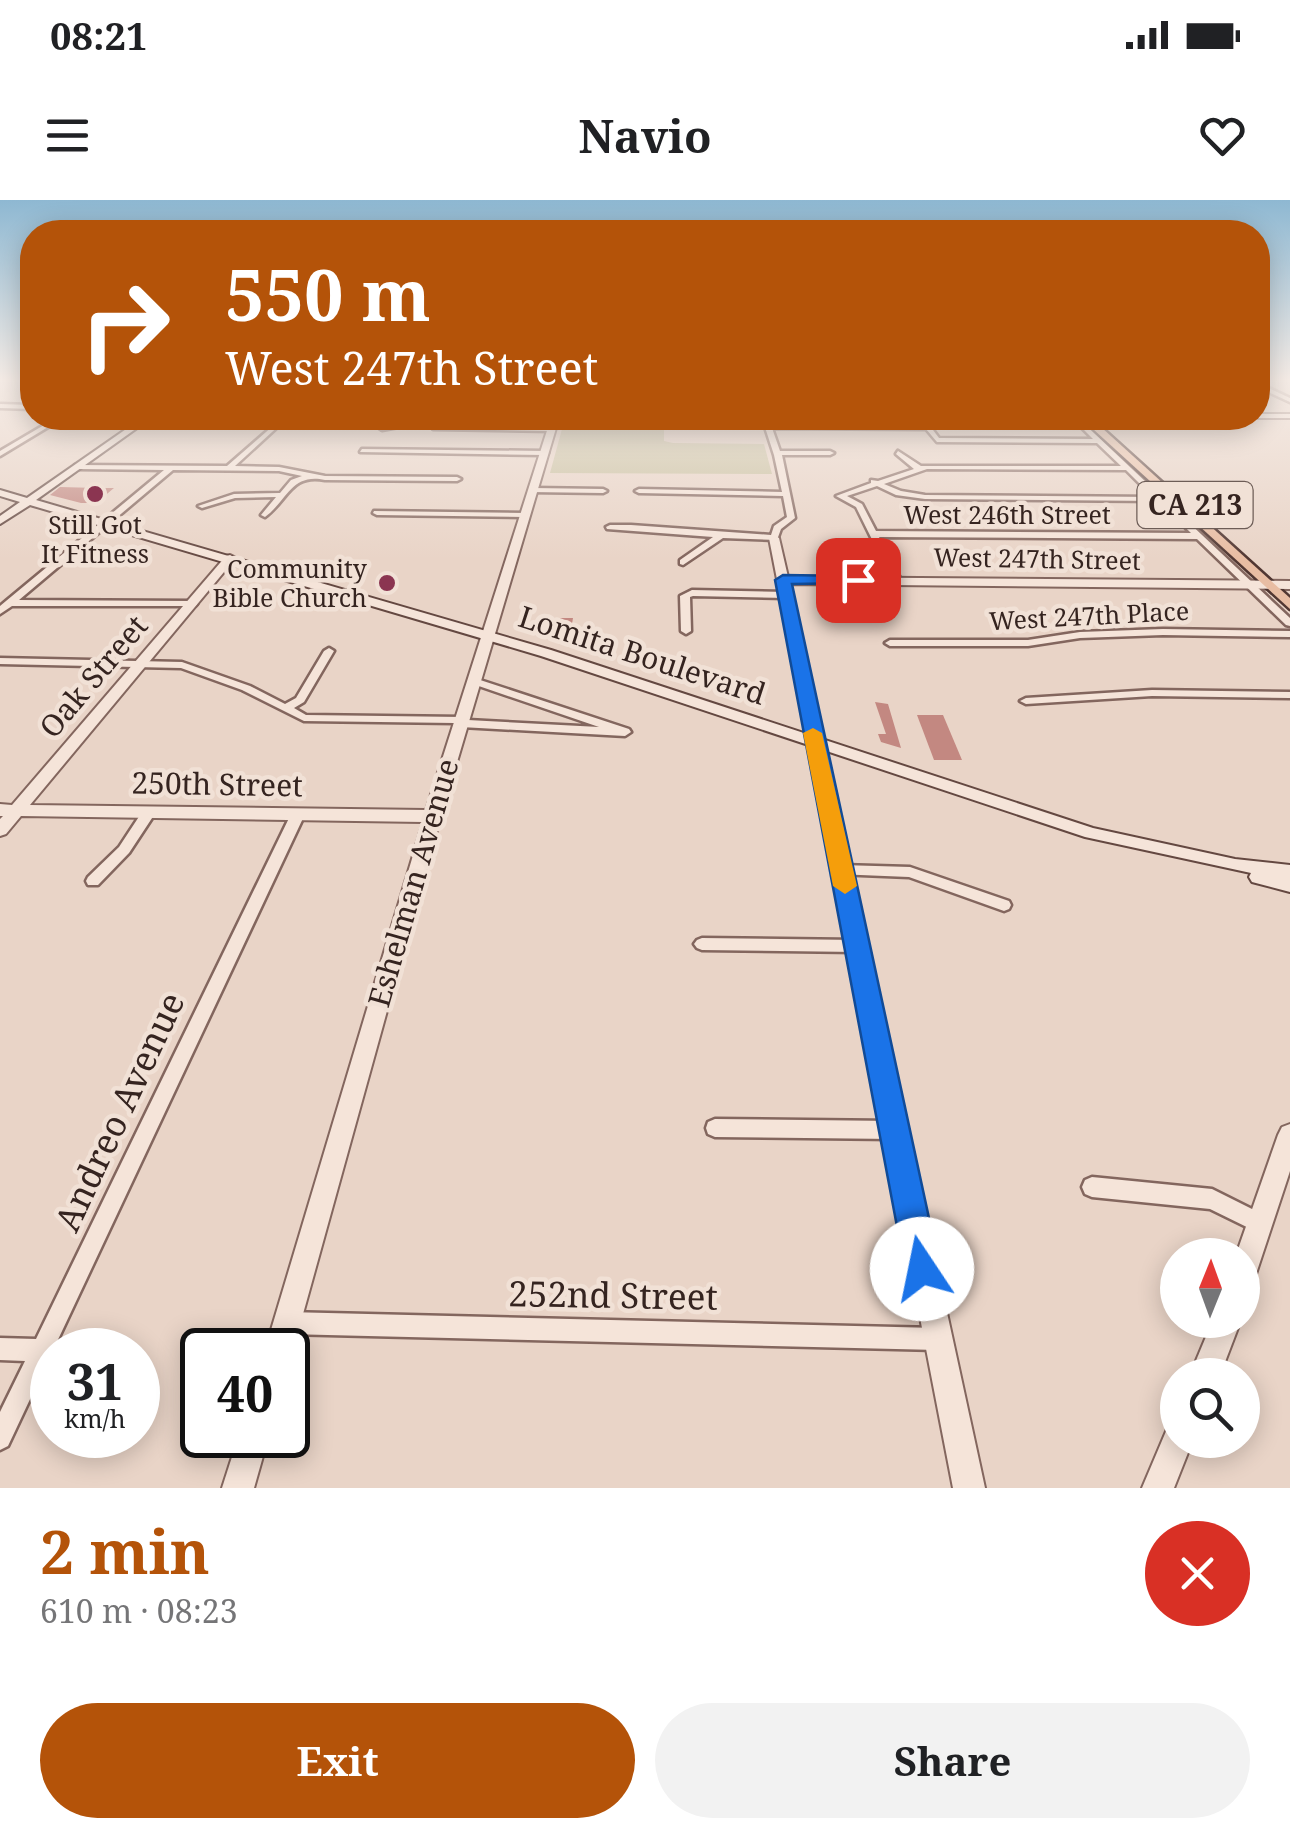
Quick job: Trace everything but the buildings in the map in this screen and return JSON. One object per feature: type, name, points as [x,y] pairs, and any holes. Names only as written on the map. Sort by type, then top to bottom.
[{"type":"main road","name":"CA 213","points":[[1111,439],[1283,586]]},
{"type":"main road","name":"CA 213","points":[[1120,439],[1283,586],[1290,606]]},
{"type":"street","points":[[0,454],[25,439]]},
{"type":"street","points":[[0,522],[118,439]]},
{"type":"street","points":[[229,468],[261,439]]},
{"type":"street","name":"Eshelman Avenue","points":[[286,1328],[433,816],[548,439]]},
{"type":"street","points":[[773,439],[792,518],[776,528],[774,538],[969,1488]]},
{"type":"street","points":[[935,439],[1100,441],[1290,623]]},
{"type":"street","points":[[362,451],[544,453]]},
{"type":"street","points":[[778,453],[830,453]]},
{"type":"street","points":[[898,454],[918,468]]},
{"type":"street","points":[[78,468],[280,469],[309,475],[457,479]]},
{"type":"street","points":[[5,607],[171,468]]},
{"type":"street","points":[[896,580],[858,506],[840,496],[918,468],[1129,468]]},
{"type":"street","points":[[266,514],[294,482],[309,475]]},
{"type":"street","points":[[874,482],[924,497],[1161,499]]},
{"type":"street","name":"Lomita Boulevard","points":[[0,485],[85,518],[94,517],[488,636],[1085,831],[1235,866],[1290,872]]},
{"type":"street","points":[[533,490],[603,491]]},
{"type":"street","points":[[639,491],[786,494]]},
{"type":"street","name":"Lomita Boulevard","points":[[0,492],[32,499]]},
{"type":"street","points":[[202,506],[234,496],[281,494]]},
{"type":"street","points":[[377,513],[525,515]]},
{"type":"street","points":[[610,527],[674,528],[720,536],[774,538]]},
{"type":"street","name":"West 246th Street","points":[[873,534],[1200,536]]},
{"type":"street","points":[[683,562],[720,536]]},
{"type":"street","name":"Oak Street","points":[[0,830],[9,810],[143,662],[230,558]]},
{"type":"street","name":"West 247th Street","points":[[784,587],[896,580],[1283,586]]},
{"type":"street","points":[[686,631],[686,596],[692,593],[784,587]]},
{"type":"street","points":[[5,607],[192,604]]},
{"type":"street","name":"West 247th Place","points":[[890,643],[1028,643],[1080,634],[1163,632],[1290,634]]},
{"type":"street","points":[[285,709],[300,700],[329,651]]},
{"type":"street","points":[[0,661],[182,665],[246,688],[316,720],[462,722],[625,732],[474,680]]},
{"type":"street","points":[[1026,700],[1152,693],[1290,695]]},
{"type":"street","name":"250th Street","points":[[9,810],[433,816]]},
{"type":"street","points":[[94,882],[124,850],[150,812]]},
{"type":"street","name":"Andreo Avenue","points":[[53,1328],[298,814]]},
{"type":"street","points":[[1235,866],[1290,885]]},
{"type":"street","points":[[841,870],[910,872],[1004,905]]},
{"type":"street","points":[[702,944],[857,946]]},
{"type":"street","points":[[715,1128],[894,1130]]},
{"type":"street","points":[[1254,1238],[1290,1135]]},
{"type":"street","points":[[1092,1187],[1212,1198],[1259,1223]]},
{"type":"street","name":"252nd Street","points":[[288,1322],[937,1339]]},
{"type":"street","points":[[0,1349],[30,1350]]},
{"type":"street","name":"Andreo Avenue","points":[[0,1438],[30,1375]]},
{"type":"street","points":[[238,1488],[247,1458]]},
{"type":"street","points":[[1158,1488],[1170,1458]]},
{"type":"shaded area","points":[[559,439],[664,439],[673,443],[764,444],[772,474],[550,473]]},
{"type":"slow traffic","points":[[813,733],[845,886]]},
{"type":"place","name":"Still Got It Fitness","points":[[95,494]]},
{"type":"place","name":"Community Bible Church","points":[[387,583]]},
{"type":"route","points":[[858,580],[783,580],[922,1269]]}]
